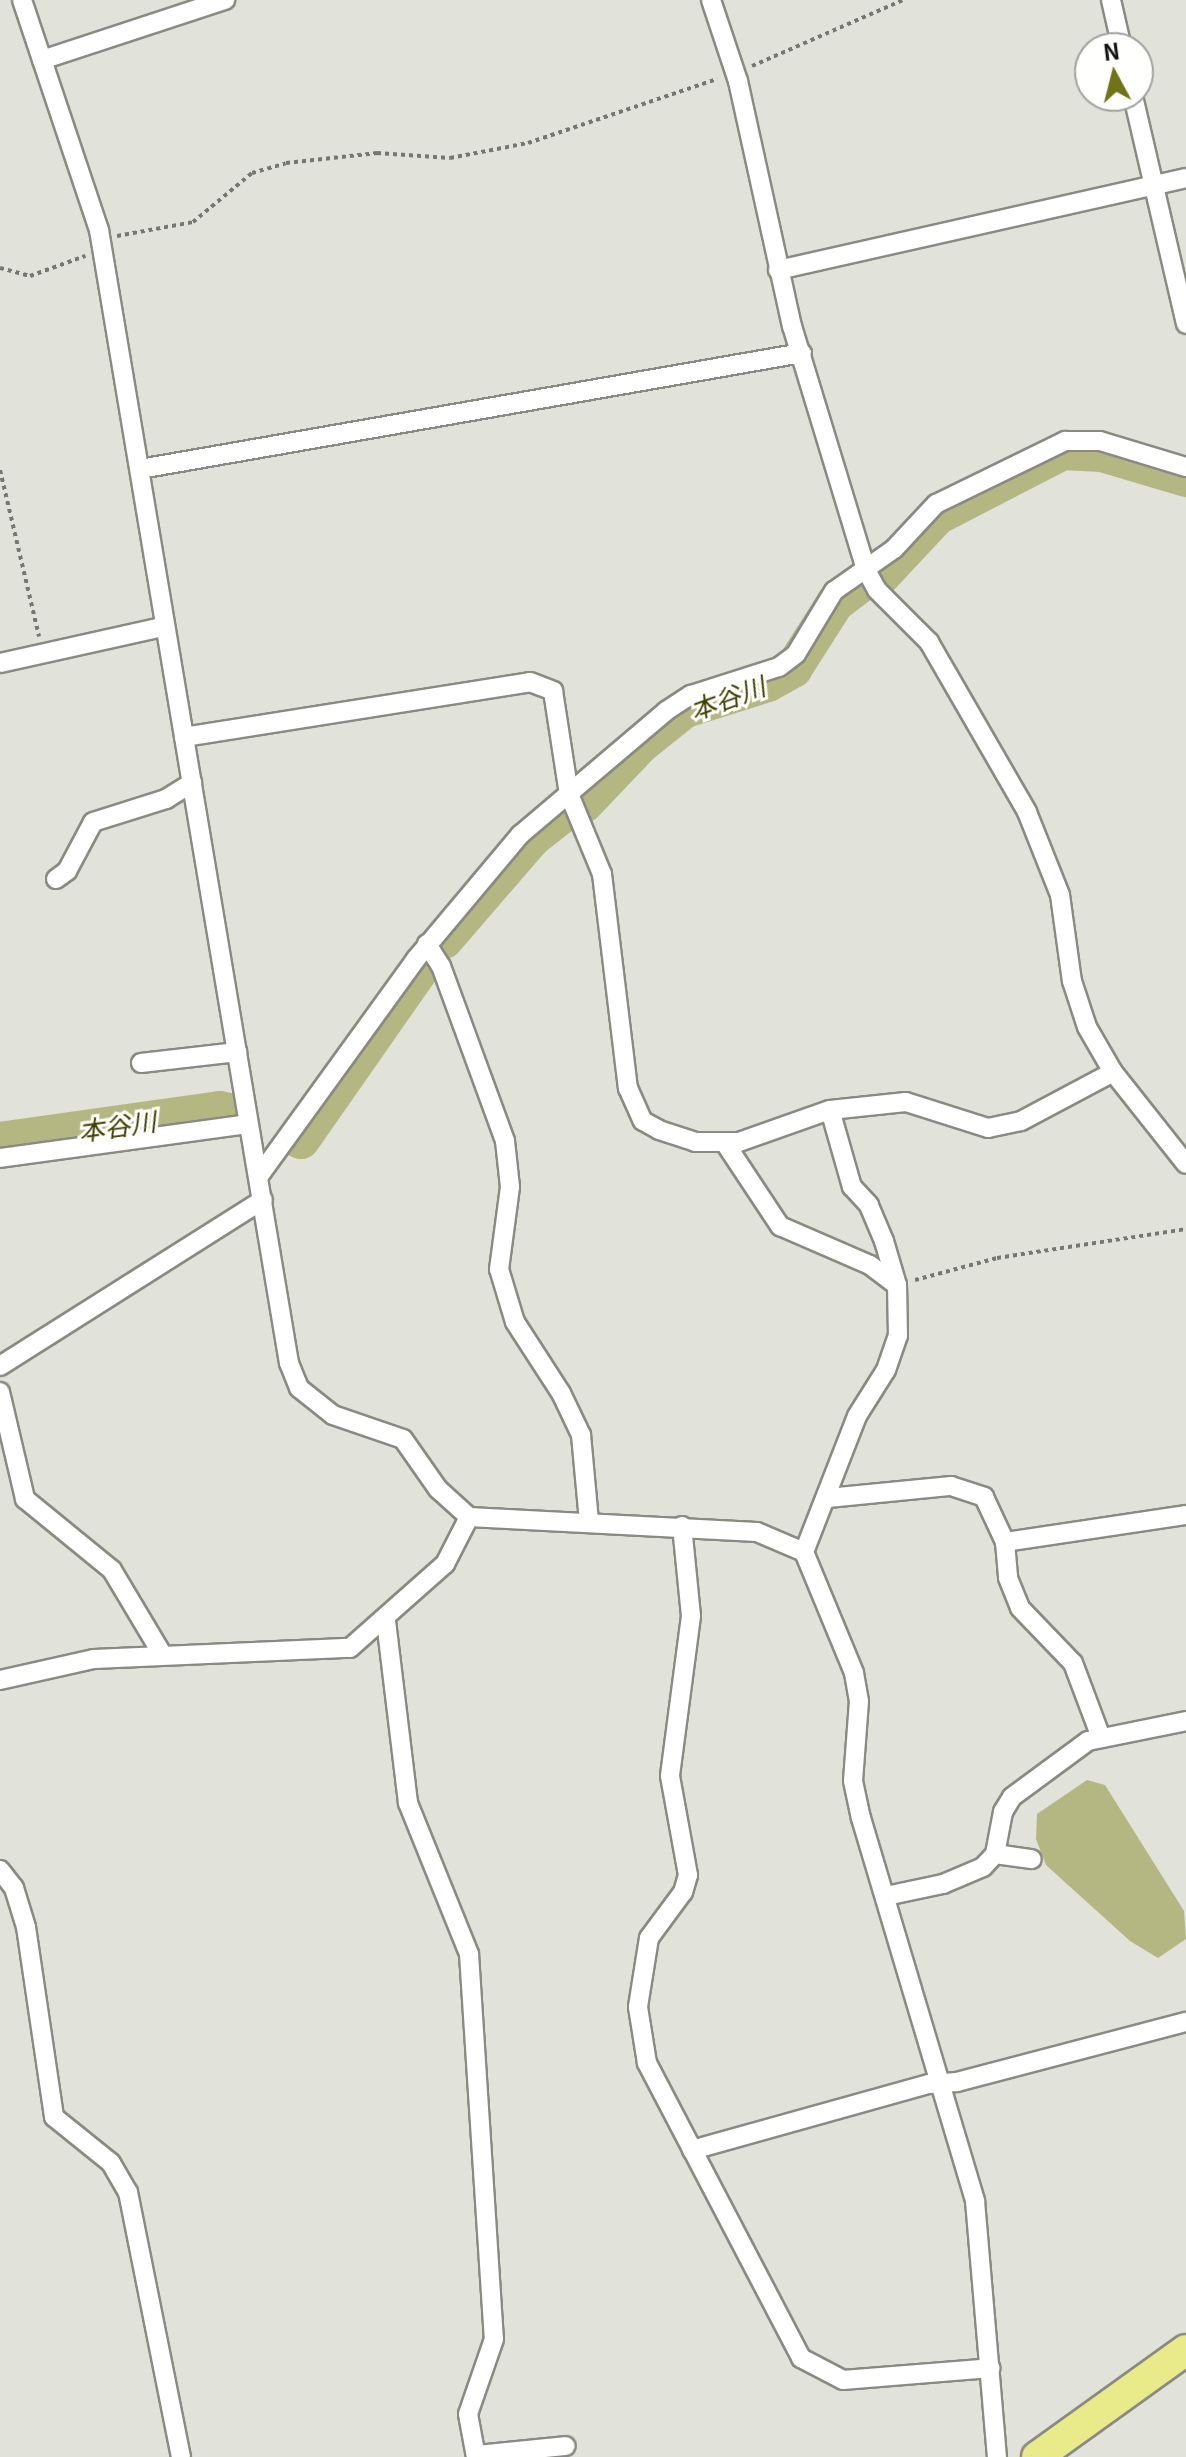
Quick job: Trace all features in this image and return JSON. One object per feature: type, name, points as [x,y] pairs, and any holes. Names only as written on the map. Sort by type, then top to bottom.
[{"type":"main road","points":[[1037,2457],[1186,2350]]},
{"type":"street","points":[[22,0],[101,245],[289,1363],[299,1388],[333,1415],[403,1439],[438,1489],[469,1517],[757,1532],[804,1552],[854,1673],[859,1701],[853,1781],[975,2201],[997,2457]]},
{"type":"street","points":[[42,60],[225,0]]},
{"type":"street","points":[[711,0],[735,73],[778,270],[866,570],[877,590],[929,642],[953,679],[1047,852],[1068,930],[1079,1005],[1113,1072],[1183,1152]]},
{"type":"street","points":[[1111,0],[1118,32]]},
{"type":"street","points":[[1137,112],[1186,324]]},
{"type":"street","points":[[778,270],[1186,178]]},
{"type":"street","points":[[140,469],[802,353]]},
{"type":"street","points":[[259,1176],[427,944],[520,835],[691,695],[779,667],[796,654],[829,598],[894,549],[936,504],[1047,446],[1100,441],[1186,467]]},
{"type":"street","points":[[0,663],[163,627]]},
{"type":"street","points":[[184,737],[530,682],[553,691],[569,794],[602,874],[617,1029],[634,1106],[643,1121],[659,1130],[695,1142],[725,1143],[830,1110],[906,1102],[988,1128],[1021,1121],[1113,1072]]},
{"type":"street","points":[[56,879],[67,871],[93,822],[166,799],[192,783]]},
{"type":"street","points":[[427,944],[441,966],[505,1141],[510,1187],[499,1269],[515,1322],[561,1393],[581,1435],[589,1521]]},
{"type":"street","points":[[141,1063],[237,1052]]},
{"type":"street","points":[[804,1552],[828,1498],[857,1416],[894,1353],[897,1285],[878,1219],[852,1187],[830,1110]]},
{"type":"street","points":[[0,1158],[248,1124]]},
{"type":"street","points":[[725,1143],[780,1226],[870,1265],[897,1285]]},
{"type":"street","points":[[0,1366],[263,1200]]},
{"type":"street","points":[[0,1392],[25,1499],[112,1570],[162,1654]]},
{"type":"street","points":[[828,1498],[970,1489],[984,1497],[1005,1542],[1008,1578],[1020,1608],[1073,1663],[1100,1735]]},
{"type":"street","points":[[1005,1542],[1186,1515]]},
{"type":"street","points":[[0,1680],[94,1659],[350,1648],[386,1621],[445,1564],[469,1517]]},
{"type":"street","points":[[682,1526],[691,1616],[670,1776],[688,1875],[683,1892],[649,1938],[638,2007],[647,2063],[791,2343],[814,2368],[843,2380],[991,2368]]},
{"type":"street","points":[[386,1621],[408,1803],[469,1954],[494,2339],[490,2362],[470,2400],[476,2456],[566,2446]]},
{"type":"street","points":[[886,1896],[965,1876],[995,1854],[1003,1812],[1012,1797],[1037,1774],[1100,1735],[1186,1721]]},
{"type":"street","points":[[995,1854],[1032,1859]]},
{"type":"street","points":[[0,1870],[14,1888],[26,1927],[54,2117],[111,2163],[128,2192],[181,2457]]},
{"type":"street","points":[[692,2150],[1186,2022]]},
{"type":"path","points":[[0,268],[30,276],[101,245],[193,222],[252,173],[286,163],[377,153],[450,158],[528,143],[735,73],[903,0]]},
{"type":"path","points":[[0,470],[44,653]]},
{"type":"path","points":[[897,1285],[997,1258],[1186,1229]]},
{"type":"shaded area","points":[[1087,1780],[1105,1785],[1184,1911],[1186,1939],[1158,1958],[1130,1941],[1046,1865],[1036,1839],[1037,1814]]},
{"type":"waterway","name":"本谷川","points":[[882,575],[937,516],[1063,451],[1102,453],[1186,478]]},
{"type":"waterway","name":"本谷川","points":[[584,804],[640,745],[685,709],[768,683],[793,669],[835,603],[860,584]]},
{"type":"waterway","name":"本谷川","points":[[444,940],[532,838],[560,816]]},
{"type":"waterway","name":"本谷川","points":[[297,1138],[301,1140],[423,965]]},
{"type":"waterway","name":"本谷川","points":[[0,1141],[220,1110],[234,1113]]}]
